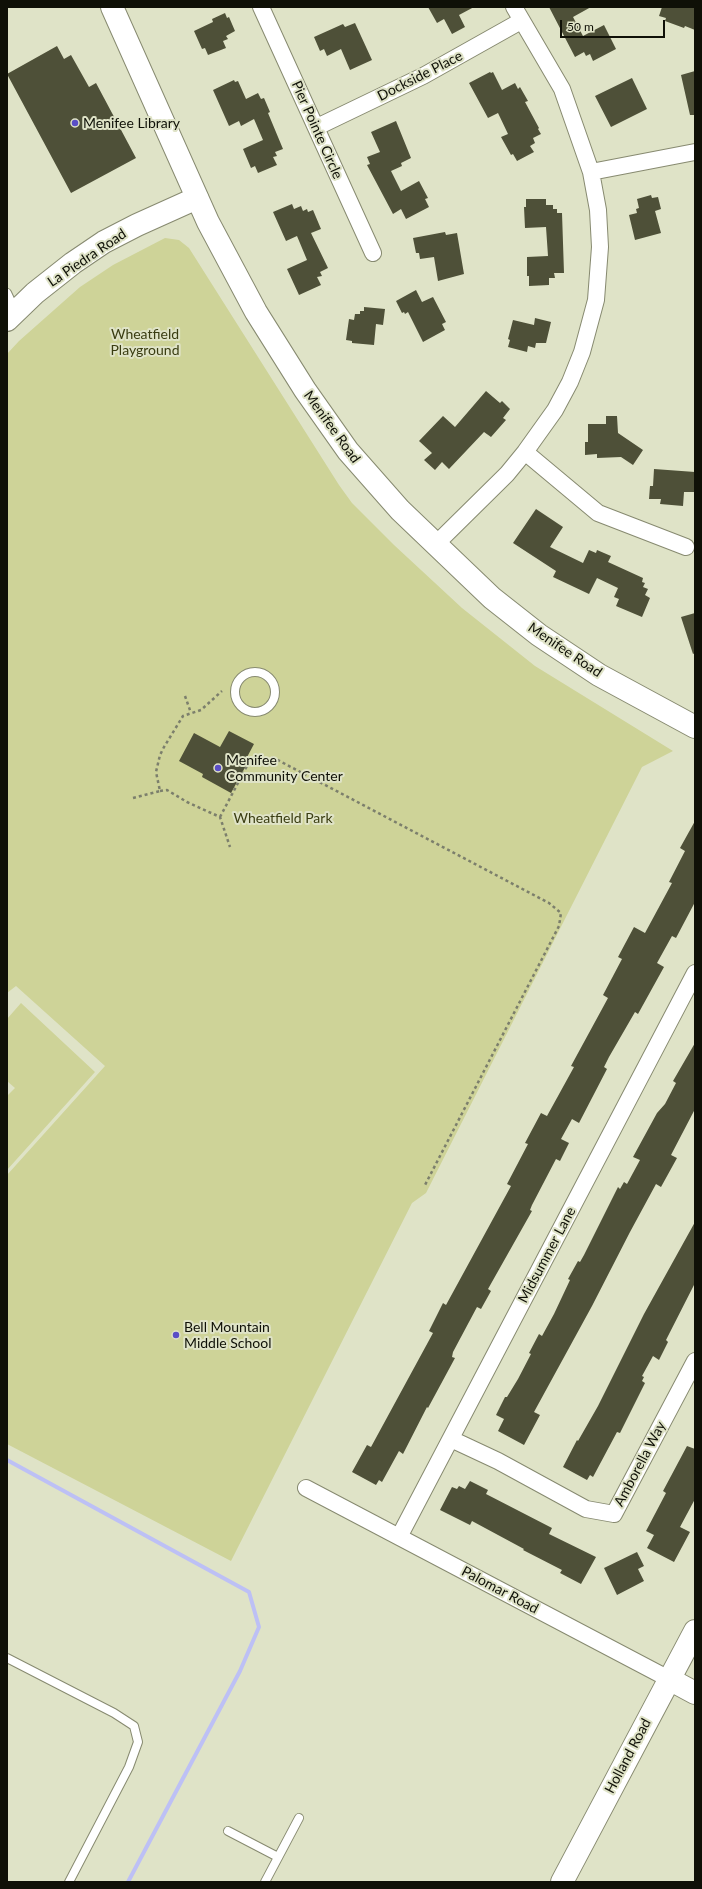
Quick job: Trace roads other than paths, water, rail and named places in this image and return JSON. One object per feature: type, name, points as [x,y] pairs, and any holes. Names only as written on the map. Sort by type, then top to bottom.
[{"type":"main road","name":"Menifee Road","points":[[112,7],[197,198],[256,312],[305,390],[348,450],[373,481],[435,545],[492,598],[539,635],[599,675],[695,727]]},
{"type":"main road","name":"La Piedra Road","points":[[10,308],[35,293],[73,263],[104,242],[137,225],[197,198]]},
{"type":"main road","name":"Holland Road","points":[[562,1882],[695,1631]]},
{"type":"main road","name":"Palomar Road","points":[[669,1679],[695,1693]]},
{"type":"street","name":"Pier Pointe Circle","points":[[261,7],[373,252]]},
{"type":"street","name":"Dockside Place","points":[[317,127],[423,76],[518,14]]},
{"type":"street","points":[[435,545],[507,474],[555,410],[570,382],[588,332],[596,300],[600,248],[598,210],[591,172],[562,89],[518,14]]},
{"type":"street","points":[[591,172],[695,152]]},
{"type":"street","points":[[525,452],[598,513],[686,547]]},
{"type":"street","name":"Midsummer Lane","points":[[399,1537],[695,973]]},
{"type":"street","name":"Amborella Way","points":[[451,1439],[498,1461],[586,1508],[614,1514],[695,1361]]},
{"type":"street","name":"Palomar Road","points":[[306,1488],[669,1679]]},
{"type":"lane","points":[[250,672],[257,672],[269,678],[275,689],[275,695],[269,707],[258,712],[251,712],[240,706],[234,693],[238,680],[250,672]]},
{"type":"lane","points":[[7,1658],[114,1713],[134,1726],[138,1742],[129,1767],[69,1882]]},
{"type":"lane","points":[[265,1882],[299,1818]]},
{"type":"lane","points":[[228,1831],[278,1857]]},
{"type":"waterway","points":[[7,1460],[249,1592],[259,1627],[240,1671],[128,1882]]},
{"type":"place","name":"Menifee Library","points":[[75,123]]},
{"type":"place","name":"Menifee Community Center","points":[[218,768]]},
{"type":"place","name":"Bell Mountain Middle School","points":[[176,1335]]},
{"type":"park label","name":"Wheatfield Playground","points":[[145,342]]},
{"type":"park label","name":"Wheatfield Park","points":[[283,818]]}]
